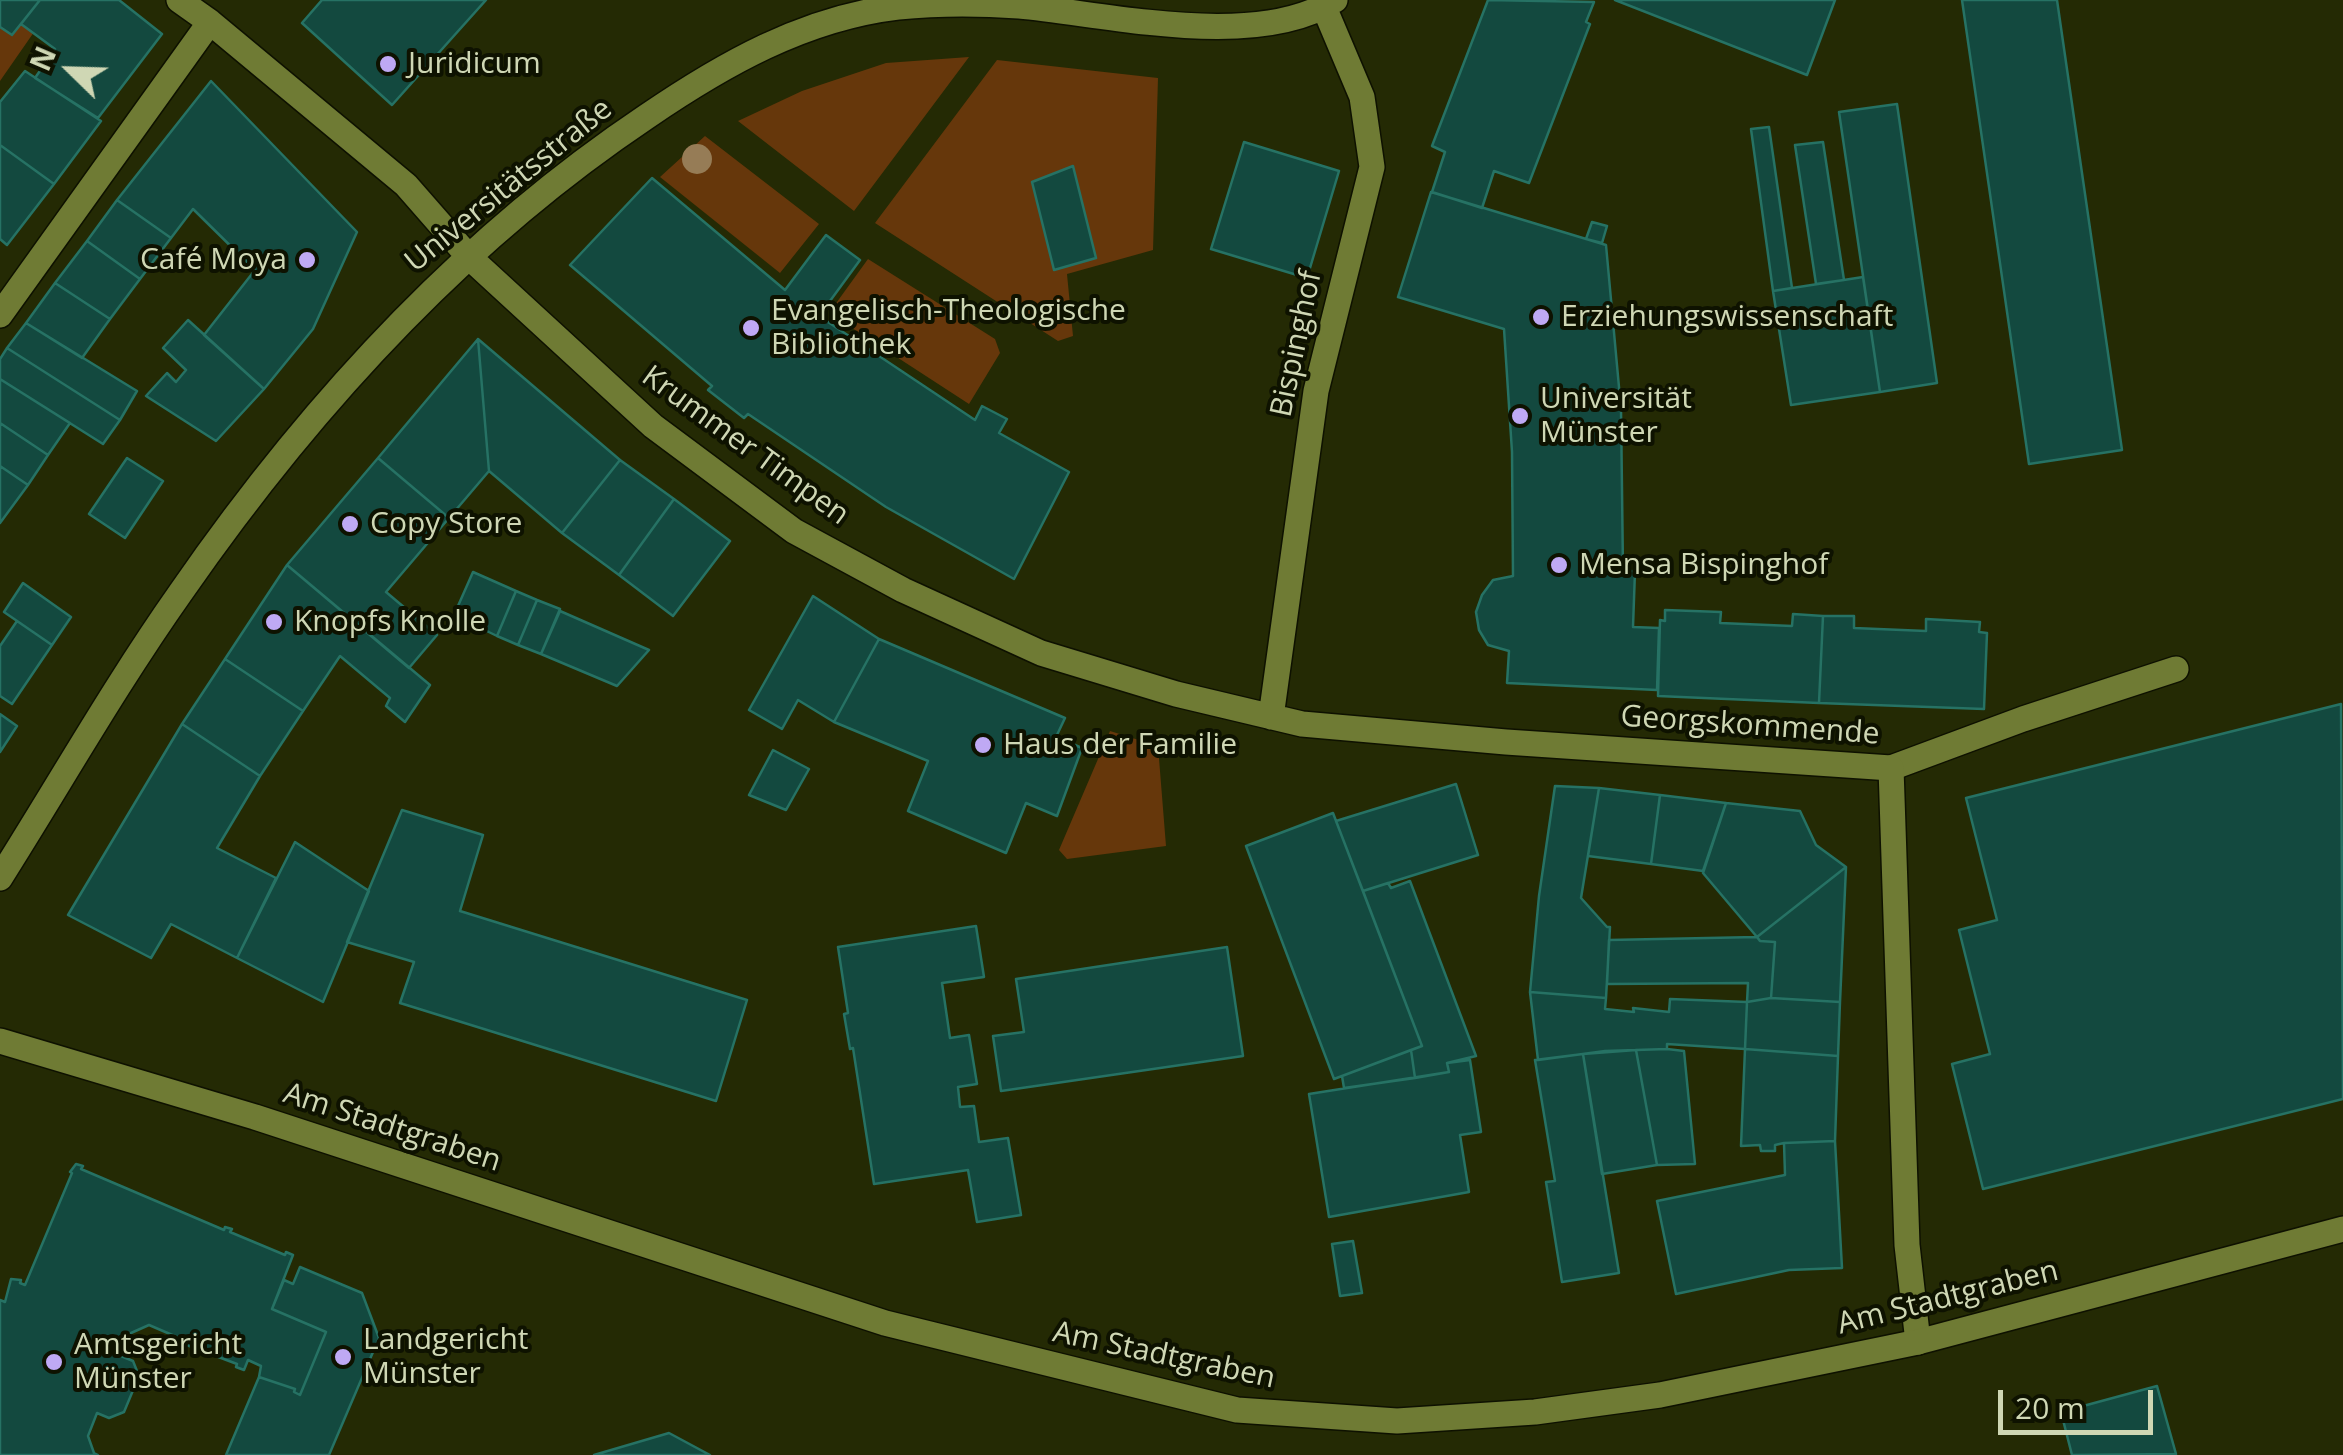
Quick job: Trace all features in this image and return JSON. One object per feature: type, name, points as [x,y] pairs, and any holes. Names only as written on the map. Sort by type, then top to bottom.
[{"type":"street","name":"Krummer Timpen","points":[[178,0],[210,22],[406,185],[469,257],[654,426],[794,531],[903,590],[1042,652],[1176,694],[1271,717]]},
{"type":"street","name":"Universitätsstraße","points":[[0,878],[181,592],[338,392],[416,306],[469,257],[594,151],[676,96],[757,49],[806,29],[874,10],[936,3],[1019,6],[1215,27],[1274,22],[1329,4]]},
{"type":"street","name":"Bispinghof","points":[[1271,717],[1316,390],[1372,167],[1362,97],[1329,4]]},
{"type":"street","points":[[0,315],[210,22]]},
{"type":"street","points":[[1892,768],[2023,719],[2176,670]]},
{"type":"street","name":"Georgskommende","points":[[1271,717],[1302,724],[1487,740],[1892,768],[1907,1245],[1918,1342]]},
{"type":"street","name":"Am Stadtgraben","points":[[0,1042],[255,1117],[886,1324],[1237,1410],[1397,1421],[1535,1412],[1660,1396],[1918,1342],[2343,1230]]},
{"type":"shaded area","points":[[0,0],[12,0],[41,22],[0,81]]},
{"type":"shaded area","points":[[969,57],[854,211],[738,121],[802,91],[886,63]]},
{"type":"shaded area","points":[[997,60],[1158,78],[1153,250],[1067,274],[1073,336],[1058,341],[875,223]]},
{"type":"shaded area","points":[[705,136],[819,224],[780,273],[660,177]]},
{"type":"shaded area","points":[[868,259],[995,339],[1000,353],[969,404],[829,313]]},
{"type":"shaded area","points":[[1110,731],[1158,746],[1166,846],[1067,859],[1059,850]]},
{"type":"building","points":[[0,0],[40,0],[12,35],[0,27]]},
{"type":"building","points":[[40,0],[119,0],[162,34],[98,118],[35,78],[55,49],[21,24]]},
{"type":"building","name":"Juridicum","points":[[322,0],[486,0],[392,105],[302,23]]},
{"type":"building","points":[[1488,0],[1594,2],[1586,22],[1590,24],[1529,183],[1494,171],[1482,208],[1432,192],[1445,152],[1432,146]]},
{"type":"building","points":[[1615,0],[1835,0],[1807,75]]},
{"type":"building","points":[[1962,0],[2057,0],[2122,450],[2029,464]]},
{"type":"building","points":[[25,71],[101,121],[54,184],[0,145],[0,102]]},
{"type":"building","points":[[211,81],[357,232],[313,329],[264,389],[204,335],[255,270],[193,209],[171,238],[117,200]]},
{"type":"building","points":[[1897,104],[1937,383],[1880,392],[1839,112]]},
{"type":"building","points":[[1769,127],[1792,288],[1773,291],[1751,129]]},
{"type":"building","points":[[1244,142],[1339,171],[1307,278],[1211,249]]},
{"type":"building","points":[[1823,142],[1844,280],[1816,284],[1795,145]]},
{"type":"building","points":[[0,145],[54,184],[7,245],[0,239]]},
{"type":"building","points":[[1073,166],[1096,258],[1054,270],[1032,182]]},
{"type":"building","points":[[652,178],[785,290],[826,235],[860,260],[819,316],[975,420],[982,406],[1007,419],[999,433],[1069,472],[1014,579],[886,507],[748,414],[744,418],[570,265]]},
{"type":"building","points":[[1431,192],[1606,245],[1621,409],[1623,571],[1635,571],[1633,627],[1659,628],[1657,690],[1507,683],[1509,651],[1488,645],[1479,630],[1476,612],[1482,595],[1493,580],[1513,576],[1512,452],[1504,329],[1398,297]]},
{"type":"building","points":[[117,200],[171,238],[140,279],[87,241]]},
{"type":"building","points":[[1592,222],[1607,226],[1602,243],[1586,239]]},
{"type":"building","points":[[87,241],[140,279],[110,319],[55,283]]},
{"type":"building","points":[[1863,277],[1880,392],[1791,405],[1773,291]]},
{"type":"building","points":[[55,283],[110,319],[82,358],[26,323]]},
{"type":"building","points":[[188,320],[264,389],[216,441],[146,396],[167,373],[176,382],[186,370],[163,348]]},
{"type":"building","points":[[26,323],[137,391],[120,420],[7,348]]},
{"type":"building","points":[[478,339],[489,471],[449,518],[378,458]]},
{"type":"building","points":[[478,339],[620,460],[562,533],[489,471]]},
{"type":"building","points":[[7,348],[120,420],[103,444],[0,379],[0,359]]},
{"type":"building","points":[[0,379],[70,423],[48,455],[0,423]]},
{"type":"building","points":[[0,423],[48,455],[28,485],[0,466]]},
{"type":"building","points":[[127,458],[163,481],[125,538],[89,514]]},
{"type":"building","points":[[378,458],[449,518],[386,592],[437,635],[409,668],[287,565]]},
{"type":"building","points":[[620,460],[674,499],[619,575],[562,533]]},
{"type":"building","points":[[0,466],[28,485],[0,523]]},
{"type":"building","points":[[674,499],[730,541],[673,616],[619,575]]},
{"type":"building","points":[[287,565],[430,685],[405,722],[386,706],[390,698],[340,656],[303,711],[225,659]]},
{"type":"building","points":[[473,572],[516,591],[497,636],[454,615]]},
{"type":"building","points":[[23,583],[71,617],[52,645],[4,612]]},
{"type":"building","points":[[516,591],[537,600],[518,645],[497,636]]},
{"type":"building","points":[[813,596],[879,639],[834,722],[798,700],[782,729],[749,710]]},
{"type":"building","points":[[537,600],[560,609],[541,654],[518,645]]},
{"type":"building","points":[[1665,610],[1721,612],[1720,623],[1792,626],[1793,614],[1823,616],[1819,703],[1658,696],[1660,620],[1665,621]]},
{"type":"building","points":[[560,611],[649,650],[617,686],[541,654]]},
{"type":"building","points":[[1823,616],[1854,616],[1854,628],[1926,631],[1926,619],[1980,622],[1979,632],[1987,633],[1984,709],[1819,703]]},
{"type":"building","points":[[17,621],[52,645],[12,704],[0,696],[0,646]]},
{"type":"building","name":"Haus der Familie","points":[[879,639],[1065,718],[1056,737],[1082,748],[1057,816],[1026,803],[1006,853],[908,811],[928,761],[834,722]]},
{"type":"building","points":[[225,659],[303,711],[260,776],[182,724]]},
{"type":"building","points":[[2341,704],[2343,1099],[1983,1189],[1952,1064],[1990,1054],[1959,930],[1997,920],[1966,798]]},
{"type":"building","points":[[0,714],[17,726],[0,752]]},
{"type":"building","points":[[182,724],[260,776],[217,848],[276,878],[237,958],[171,924],[151,958],[68,915]]},
{"type":"building","points":[[773,750],[809,769],[786,810],[749,795]]},
{"type":"building","points":[[1456,784],[1478,855],[1363,891],[1336,821]]},
{"type":"building","points":[[1555,786],[1599,788],[1581,898],[1610,927],[1606,998],[1530,992]]},
{"type":"building","points":[[1599,788],[1660,795],[1651,864],[1588,856]]},
{"type":"building","points":[[1660,795],[1726,803],[1703,871],[1651,864]]},
{"type":"building","points":[[1726,803],[1800,811],[1816,845],[1846,867],[1757,937],[1703,873]]},
{"type":"building","points":[[402,810],[483,835],[460,911],[747,1000],[716,1101],[400,1003],[414,962],[347,942]]},
{"type":"building","points":[[1333,813],[1422,1046],[1334,1079],[1246,846]]},
{"type":"building","points":[[295,842],[369,891],[323,1002],[237,958]]},
{"type":"building","points":[[1846,867],[1840,1002],[1771,998],[1775,942],[1760,941],[1757,937]]},
{"type":"building","points":[[1410,881],[1476,1056],[1447,1063],[1449,1072],[1415,1078],[1411,1050],[1422,1046],[1363,891]]},
{"type":"building","points":[[976,926],[984,977],[942,983],[950,1038],[969,1035],[977,1084],[958,1087],[960,1107],[974,1106],[979,1142],[1008,1138],[1021,1215],[977,1222],[968,1170],[874,1184],[844,1014],[848,1013],[838,947]]},
{"type":"building","points":[[1757,937],[1760,941],[1775,942],[1771,998],[1747,1002],[1748,983],[1607,984],[1609,940]]},
{"type":"building","points":[[1227,947],[1243,1056],[1001,1091],[993,1036],[1024,1032],[1016,979]]},
{"type":"building","points":[[1530,992],[1606,998],[1605,1009],[1634,1012],[1633,1008],[1669,1012],[1670,999],[1747,1002],[1745,1049],[1667,1044],[1667,1049],[1605,1051],[1538,1060]]},
{"type":"building","points":[[1771,998],[1840,1002],[1838,1056],[1745,1049],[1747,1002]]},
{"type":"building","points":[[1745,1049],[1838,1056],[1835,1141],[1784,1143],[1775,1145],[1775,1151],[1761,1151],[1760,1145],[1741,1146]]},
{"type":"building","points":[[1411,1050],[1415,1078],[1344,1088],[1342,1076]]},
{"type":"building","points":[[1636,1050],[1684,1051],[1695,1164],[1657,1165]]},
{"type":"building","points":[[1636,1050],[1657,1165],[1602,1174],[1583,1054]]},
{"type":"building","points":[[1583,1054],[1619,1273],[1562,1282],[1546,1182],[1555,1181],[1535,1060]]},
{"type":"building","points":[[1470,1060],[1481,1132],[1460,1135],[1469,1192],[1329,1217],[1309,1094],[1449,1072],[1447,1063]]},
{"type":"building","points":[[1835,1141],[1842,1268],[1789,1270],[1676,1294],[1657,1201],[1785,1175],[1784,1143]]},
{"type":"building","points":[[76,1164],[224,1230],[232,1229],[230,1232],[293,1255],[272,1309],[326,1332],[300,1395],[295,1389],[259,1377],[261,1366],[248,1360],[244,1370],[149,1325],[131,1333],[121,1356],[133,1361],[139,1376],[124,1412],[109,1418],[97,1413],[88,1436],[98,1455],[0,1455],[0,1300],[5,1302],[11,1279],[21,1280],[25,1285]]},
{"type":"building","points":[[1353,1241],[1362,1293],[1340,1296],[1332,1244]]},
{"type":"building","name":"Landgericht Münster","points":[[300,1267],[362,1293],[379,1338],[329,1455],[226,1455],[259,1377],[295,1389],[300,1395],[326,1332],[272,1309],[284,1280],[293,1284]]},
{"type":"building","points":[[2157,1386],[2176,1454],[2072,1455],[2061,1412]]},
{"type":"building","points":[[669,1433],[710,1455],[594,1455]]},
{"type":"place","name":"Juridicum","points":[[388,64]]},
{"type":"place","name":"Café Moya","points":[[307,260]]},
{"type":"place","name":"Erziehungswissenschaft","points":[[1541,317]]},
{"type":"place","name":"Evangelisch-Theologische Bibliothek","points":[[751,328]]},
{"type":"place","name":"Universität Münster","points":[[1520,416]]},
{"type":"place","name":"Copy Store","points":[[350,524]]},
{"type":"place","name":"Mensa Bispinghof","points":[[1559,565]]},
{"type":"place","name":"Knopfs Knolle","points":[[274,622]]},
{"type":"place","name":"Haus der Familie","points":[[983,745]]},
{"type":"place","name":"Landgericht Münster","points":[[343,1357]]},
{"type":"place","name":"Amtsgericht Münster","points":[[54,1362]]}]
